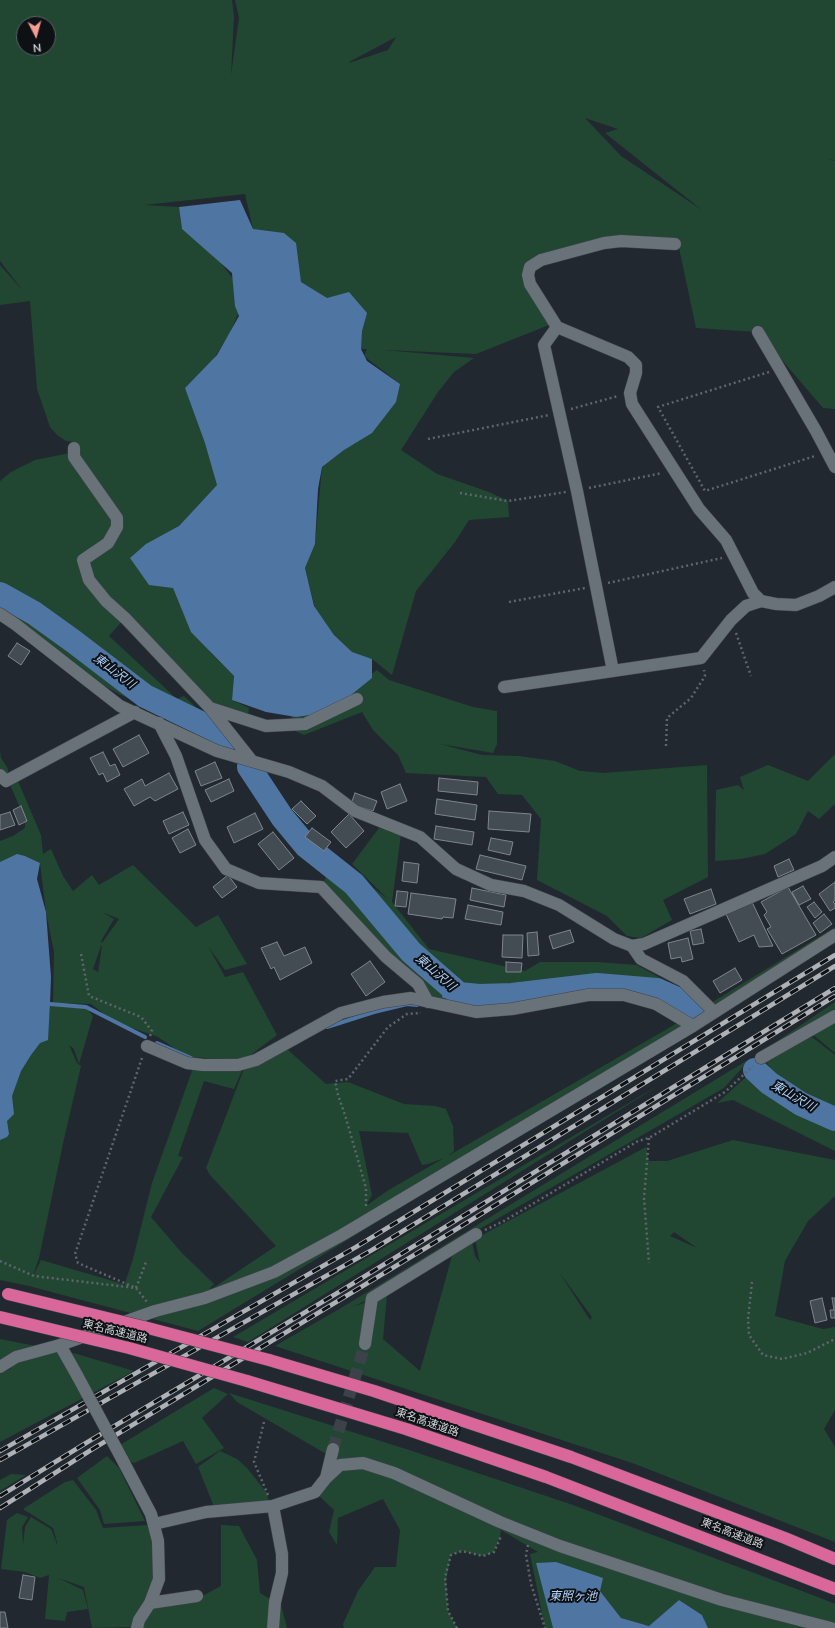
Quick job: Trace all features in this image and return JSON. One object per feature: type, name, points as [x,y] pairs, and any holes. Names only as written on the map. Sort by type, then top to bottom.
[{"type":"highway","name":"東名高速道路","points":[[4,1293],[148,1328],[269,1360],[374,1391],[571,1457],[785,1538],[835,1559]]},
{"type":"highway","name":"東名高速道路","points":[[0,1316],[128,1348],[247,1381],[406,1429],[539,1475],[835,1589]]},
{"type":"street","points":[[675,244],[621,241],[604,243],[541,260],[530,267],[528,275],[530,284],[557,327],[628,357],[636,365],[636,373],[630,393],[632,404],[699,509],[726,540],[753,593],[761,601]]},
{"type":"street","points":[[557,327],[544,345],[613,671]]},
{"type":"street","points":[[758,332],[835,467]]},
{"type":"street","points":[[74,448],[74,457],[117,518],[117,527],[108,543],[83,560],[88,580],[106,601],[126,619],[210,708],[252,761]]},
{"type":"street","points":[[504,687],[701,658],[731,620],[746,606],[761,601],[776,604],[796,605],[819,596],[835,587]]},
{"type":"street","points":[[0,614],[120,706],[217,751],[289,772],[322,786],[355,811],[420,837],[456,869],[491,885],[524,891],[559,905],[614,939],[632,946],[644,944],[822,866],[835,857]]},
{"type":"street","points":[[210,708],[266,726],[305,724],[357,699]]},
{"type":"street","points":[[0,775],[6,781],[135,712]]},
{"type":"street","points":[[159,723],[176,756],[205,840],[226,869],[259,883],[321,887],[386,956],[418,984],[428,1002]]},
{"type":"street","points":[[0,1367],[16,1357],[60,1345],[155,1311],[205,1298],[274,1272],[366,1221],[693,1026],[835,935]]},
{"type":"street","points":[[632,946],[641,959],[683,981],[714,1012]]},
{"type":"street","points":[[146,1046],[187,1063],[203,1065],[238,1065],[256,1060],[341,1013],[383,1002],[411,998],[476,1012],[512,1009],[588,995],[624,995],[656,1004],[693,1026]]},
{"type":"street","points":[[761,1058],[835,1016]]},
{"type":"street","points":[[365,1344],[372,1298],[476,1234]]},
{"type":"street","points":[[60,1345],[151,1514],[154,1524],[158,1541],[159,1579],[150,1603],[139,1620],[137,1628]]},
{"type":"street","points":[[326,1478],[332,1449]]},
{"type":"street","points":[[154,1524],[206,1512],[274,1506],[315,1492],[326,1478],[340,1465],[363,1463],[394,1473],[530,1535],[722,1600],[831,1628]]},
{"type":"street","points":[[273,1628],[275,1602],[282,1573],[282,1554],[274,1506]]},
{"type":"street","points":[[150,1603],[197,1596]]},
{"type":"path","points":[[780,369],[658,407],[705,491],[827,452]]},
{"type":"path","points":[[428,439],[559,412],[630,393]]},
{"type":"path","points":[[509,602],[596,586],[734,556]]},
{"type":"path","points":[[731,620],[751,676]]},
{"type":"path","points":[[666,746],[667,718],[691,698],[706,676],[701,658]]},
{"type":"path","points":[[81,954],[89,996],[141,1017],[152,1031],[75,1254],[78,1263],[136,1288],[155,1311]]},
{"type":"path","points":[[366,1221],[366,1188],[335,1081],[348,1079],[388,1027],[407,1014],[423,1013]]},
{"type":"path","points":[[476,1234],[504,1221],[638,1141],[649,1138],[726,1092],[761,1058]]},
{"type":"path","points":[[649,1138],[644,1198],[650,1263]]},
{"type":"path","points":[[0,1261],[34,1276],[136,1288]]},
{"type":"path","points":[[136,1288],[146,1262]]},
{"type":"path","points":[[752,1282],[748,1319],[749,1335],[763,1355],[782,1359],[807,1353],[835,1339]]},
{"type":"path","points":[[264,1422],[254,1462],[274,1506]]},
{"type":"path","points":[[457,1628],[448,1611],[445,1577],[451,1555],[462,1551],[483,1556],[494,1552],[500,1539],[500,1522]]},
{"type":"path","points":[[530,1535],[526,1555],[531,1584],[545,1628]]},
{"type":"green space","points":[[0,0],[232,0],[234,17],[231,75],[239,18],[235,0],[835,0],[835,160],[828,159],[835,161],[835,409],[823,408],[758,332],[696,328],[678,243],[618,242],[530,267],[528,288],[554,323],[476,354],[384,350],[474,358],[454,372],[438,392],[401,450],[437,474],[489,492],[508,501],[509,517],[469,520],[455,542],[416,591],[392,675],[372,659],[352,653],[334,635],[315,608],[305,568],[315,544],[322,467],[344,450],[400,384],[364,356],[367,349],[361,349],[253,229],[245,194],[144,205],[179,207],[182,229],[216,257],[246,295],[230,333],[213,360],[185,388],[213,435],[217,485],[179,526],[173,588],[187,621],[212,654],[234,676],[232,700],[249,708],[247,722],[209,707],[125,618],[109,636],[177,699],[184,696],[234,743],[227,745],[119,694],[74,669],[0,616],[0,481],[11,472],[35,460],[70,453],[80,477],[111,507],[117,518],[104,489],[83,472],[74,442],[66,441],[57,435],[50,427],[37,389],[30,301],[0,305],[0,265],[23,291],[0,261]],"holes":[[[396,37],[388,50],[349,63],[349,62]],[[585,118],[618,129],[605,133],[702,210],[621,156]]]},
{"type":"green space","points":[[377,670],[389,680],[473,707],[497,711],[497,744],[493,753],[440,744],[482,755],[519,756],[555,761],[580,771],[604,773],[707,765],[708,877],[663,900],[672,920],[641,938],[627,936],[607,916],[537,880],[541,819],[522,795],[498,794],[486,777],[406,773],[398,755],[373,730],[362,712],[304,735],[286,727],[292,716],[339,698]]},
{"type":"green space","points":[[0,751],[1,758],[8,769],[8,775],[0,776]]},
{"type":"green space","points":[[835,754],[835,804],[819,819],[808,811],[796,834],[765,854],[741,859],[715,861],[716,790],[738,785],[744,790],[740,777],[768,765],[808,781]]},
{"type":"green space","points":[[17,779],[41,835],[43,854],[51,849],[63,876],[73,891],[92,875],[99,885],[133,865],[196,927],[218,915],[247,964],[225,970],[208,946],[225,977],[243,972],[277,1035],[244,1060],[187,1057],[158,1037],[115,1022],[91,1004],[53,1003],[54,952],[46,912],[40,863],[25,856],[0,864],[0,841],[13,836],[25,828],[25,819],[8,780]],"holes":[[[102,912],[119,919],[102,943],[101,941],[114,919]],[[102,946],[98,972],[93,969]]]},
{"type":"green space","points":[[379,828],[401,834],[392,902],[429,949],[525,971],[540,962],[597,962],[637,965],[664,980],[701,1009],[835,927],[835,943],[198,1331],[29,1286],[0,1280],[0,1132],[6,1089],[49,1018],[50,1004],[86,1007],[93,1016],[79,1064],[74,1049],[69,1045],[77,1063],[81,1066],[39,1258],[32,1278],[41,1260],[123,1284],[123,1289],[133,1259],[152,1183],[193,1068],[244,1066],[234,1089],[204,1081],[178,1156],[183,1157],[151,1217],[181,1252],[214,1284],[209,1289],[213,1288],[276,1246],[210,1175],[206,1168],[245,1066],[269,1060],[287,1049],[326,1084],[348,1082],[404,1104],[435,1106],[446,1109],[453,1126],[454,1151],[448,1156],[686,1018],[624,995],[476,1012],[428,1002],[321,887],[333,863],[344,866],[388,899],[352,864]],"holes":[[[359,1131],[408,1133],[422,1165],[444,1158],[387,1191],[366,1206],[372,1195]]]},
{"type":"green space","points":[[835,1002],[835,1014],[779,1045],[776,1042]]},
{"type":"green space","points":[[835,1019],[835,1053],[811,1033]]},
{"type":"green space","points":[[812,1037],[835,1055],[835,1151],[733,1100],[717,1103],[763,1062],[772,1070],[764,1059]]},
{"type":"green space","points":[[751,1058],[724,1088],[471,1234],[374,1297],[352,1307],[387,1295],[383,1339],[420,1371],[452,1256],[472,1242],[475,1256],[480,1263],[475,1239],[646,1147],[649,1161],[667,1161],[733,1140],[835,1160],[835,1196],[808,1221],[785,1261],[775,1316],[823,1329],[835,1327],[835,1410],[824,1429],[835,1447],[835,1542],[635,1464],[275,1346],[341,1308]],"holes":[[[674,1232],[697,1248],[670,1236]],[[559,1272],[592,1317],[590,1320]]]},
{"type":"green space","points":[[666,1081],[248,1342],[233,1337]]},
{"type":"green space","points":[[0,1339],[77,1354],[134,1371],[0,1442],[0,1374],[12,1368],[0,1366]]},
{"type":"green space","points":[[214,1388],[228,1394],[202,1418],[224,1448],[196,1464],[183,1441],[134,1463],[129,1461],[120,1445]]},
{"type":"green space","points":[[229,1393],[406,1449],[573,1505],[818,1597],[835,1604],[835,1628],[708,1628],[702,1615],[679,1600],[649,1626],[621,1618],[600,1591],[536,1563],[553,1628],[545,1628],[530,1554],[538,1552],[501,1530],[494,1552],[483,1556],[462,1551],[451,1555],[446,1581],[448,1611],[457,1628],[344,1628],[343,1624],[358,1591],[375,1567],[396,1567],[400,1530],[383,1499],[338,1518],[337,1545],[329,1532],[334,1510],[315,1492],[340,1465],[401,1472],[340,1462],[237,1402]]},
{"type":"green space","points":[[220,1451],[237,1459],[247,1468],[267,1493],[269,1505],[215,1509],[198,1467]]},
{"type":"green space","points":[[107,1456],[119,1468],[145,1521],[104,1524],[100,1510],[77,1478]]},
{"type":"green space","points":[[11,1474],[26,1475],[0,1491],[0,1480]]},
{"type":"green space","points":[[73,1480],[96,1510],[103,1528],[147,1525],[157,1551],[155,1576],[146,1602],[197,1599],[221,1586],[221,1525],[239,1526],[257,1560],[260,1593],[275,1602],[270,1628],[92,1628],[84,1587],[58,1578],[83,1590],[88,1609],[67,1612],[65,1621],[45,1619],[49,1575],[40,1578],[25,1572],[1,1569],[7,1520],[17,1513],[28,1517],[22,1527],[23,1545],[25,1527],[31,1517],[51,1529],[56,1545],[57,1542],[53,1528],[23,1509],[65,1482]]},
{"type":"green space","points":[[280,1601],[287,1628],[276,1628]]},
{"type":"water","points":[[240,200],[253,229],[284,233],[296,243],[301,282],[327,298],[349,292],[367,313],[362,331],[361,349],[367,361],[400,384],[396,402],[372,433],[344,450],[322,467],[318,489],[315,544],[305,568],[314,606],[334,635],[352,652],[372,659],[372,678],[330,712],[296,717],[266,712],[232,700],[234,676],[191,632],[173,588],[149,585],[130,558],[146,544],[179,526],[217,485],[205,443],[185,388],[217,355],[239,316],[235,306],[232,273],[182,229],[179,207]]},
{"type":"water","points":[[17,854],[40,863],[37,879],[46,912],[51,977],[48,1040],[40,1043],[21,1071],[12,1096],[14,1114],[7,1121],[9,1134],[7,1137],[0,1140],[0,862]]},
{"type":"water","name":"東照ヶ池","points":[[556,1562],[603,1578],[600,1591],[621,1618],[649,1626],[679,1600],[702,1615],[708,1628],[553,1628],[536,1563]]},
{"type":"building","points":[[17,643],[30,651],[21,665],[8,656]]},
{"type":"building","points":[[139,735],[149,753],[123,767],[113,749]]},
{"type":"building","points":[[103,752],[110,766],[115,764],[120,775],[107,782],[103,773],[99,775],[90,758]]},
{"type":"building","points":[[215,762],[222,778],[201,786],[195,771]]},
{"type":"building","points":[[169,773],[178,789],[155,801],[150,797],[134,806],[124,789],[142,779],[145,786]]},
{"type":"building","points":[[439,778],[478,782],[477,795],[438,791]]},
{"type":"building","points":[[229,779],[234,791],[211,802],[205,790]]},
{"type":"building","points":[[400,784],[407,801],[387,809],[381,792]]},
{"type":"building","points":[[355,793],[377,801],[373,811],[351,804]]},
{"type":"building","points":[[437,799],[477,805],[475,820],[435,814]]},
{"type":"building","points":[[301,801],[316,816],[307,824],[292,809]]},
{"type":"building","points":[[21,806],[27,821],[19,825],[13,810]]},
{"type":"building","points":[[489,811],[531,814],[529,832],[488,829]]},
{"type":"building","points":[[10,812],[15,825],[0,830],[0,815]]},
{"type":"building","points":[[183,812],[189,825],[169,834],[163,821]]},
{"type":"building","points":[[255,813],[263,829],[234,843],[227,827]]},
{"type":"building","points":[[349,814],[364,831],[346,848],[331,832]]},
{"type":"building","points":[[436,826],[474,832],[472,845],[434,839]]},
{"type":"building","points":[[312,828],[331,842],[324,851],[305,837]]},
{"type":"building","points":[[188,829],[196,845],[180,853],[172,838]]},
{"type":"building","points":[[273,832],[294,858],[279,870],[258,844]]},
{"type":"building","points":[[491,838],[513,842],[510,855],[488,850]]},
{"type":"building","points":[[480,855],[526,866],[522,880],[476,869]]},
{"type":"building","points":[[789,859],[794,870],[778,877],[774,866]]},
{"type":"building","points":[[404,862],[419,864],[417,883],[402,881]]},
{"type":"building","points":[[228,875],[237,887],[222,898],[213,887]]},
{"type":"building","points":[[835,882],[835,900],[833,902],[835,904],[835,908],[830,911],[819,894]]},
{"type":"building","points":[[803,886],[811,899],[799,905],[792,892]]},
{"type":"building","points":[[788,887],[816,935],[782,954],[767,929],[771,927],[764,915],[767,912],[761,902]]},
{"type":"building","points":[[472,888],[506,895],[504,907],[470,900]]},
{"type":"building","points":[[711,889],[716,904],[690,914],[684,899]]},
{"type":"building","points":[[397,891],[408,892],[406,907],[395,906]]},
{"type":"building","points":[[411,893],[456,899],[453,918],[443,917],[442,919],[408,914]]},
{"type":"building","points":[[752,902],[773,946],[759,947],[754,935],[739,942],[726,914]]},
{"type":"building","points":[[814,902],[822,912],[815,918],[807,907]]},
{"type":"building","points":[[468,905],[503,912],[501,925],[465,919]]},
{"type":"building","points":[[824,914],[832,924],[820,933],[813,923]]},
{"type":"building","points":[[701,929],[704,943],[693,945],[690,931]]},
{"type":"building","points":[[570,930],[574,942],[553,949],[549,936]]},
{"type":"building","points":[[537,932],[539,955],[528,956],[527,933]]},
{"type":"building","points":[[503,935],[523,935],[522,958],[502,957]]},
{"type":"building","points":[[688,938],[693,959],[682,962],[681,957],[671,959],[668,943]]},
{"type":"building","points":[[277,942],[284,956],[305,947],[312,963],[280,980],[274,967],[271,969],[261,948]]},
{"type":"building","points":[[370,961],[385,982],[366,996],[351,974]]},
{"type":"building","points":[[506,962],[522,963],[521,972],[506,972]]},
{"type":"building","points":[[735,968],[742,980],[720,993],[713,981]]},
{"type":"building","points":[[822,1298],[827,1320],[815,1323],[810,1301]]},
{"type":"building","points":[[832,1298],[835,1298],[835,1318],[831,1318],[830,1310],[834,1310]]},
{"type":"building","points":[[23,1575],[35,1577],[32,1600],[19,1598]]},
{"type":"building","points":[[0,1612],[5,1612],[8,1628],[0,1628]]},
{"type":"waterway","name":"東山沢川","points":[[0,594],[34,613],[145,696],[217,731],[231,745]]},
{"type":"waterway","name":"東山沢川","points":[[249,767],[282,817],[306,846],[354,884],[411,952],[459,994],[479,996],[512,995],[597,985],[657,990],[684,1002],[700,1013]]},
{"type":"waterway","points":[[444,996],[459,994]]},
{"type":"waterway","points":[[50,1004],[86,1007],[145,1037]]},
{"type":"waterway","points":[[327,1027],[374,1012],[407,1004],[417,1005]]},
{"type":"waterway","points":[[157,1043],[191,1058]]},
{"type":"waterway","name":"東山沢川","points":[[755,1070],[769,1083],[801,1104],[835,1119]]},
{"type":"tunnel","points":[[333,1449],[365,1344]]},
{"type":"railway","points":[[0,1451],[356,1247],[835,955]]},
{"type":"railway","points":[[0,1460],[372,1250],[835,966]]},
{"type":"railway","points":[[0,1496],[339,1292],[835,988]]},
{"type":"railway","points":[[0,1508],[91,1450],[429,1246],[835,996]]}]
